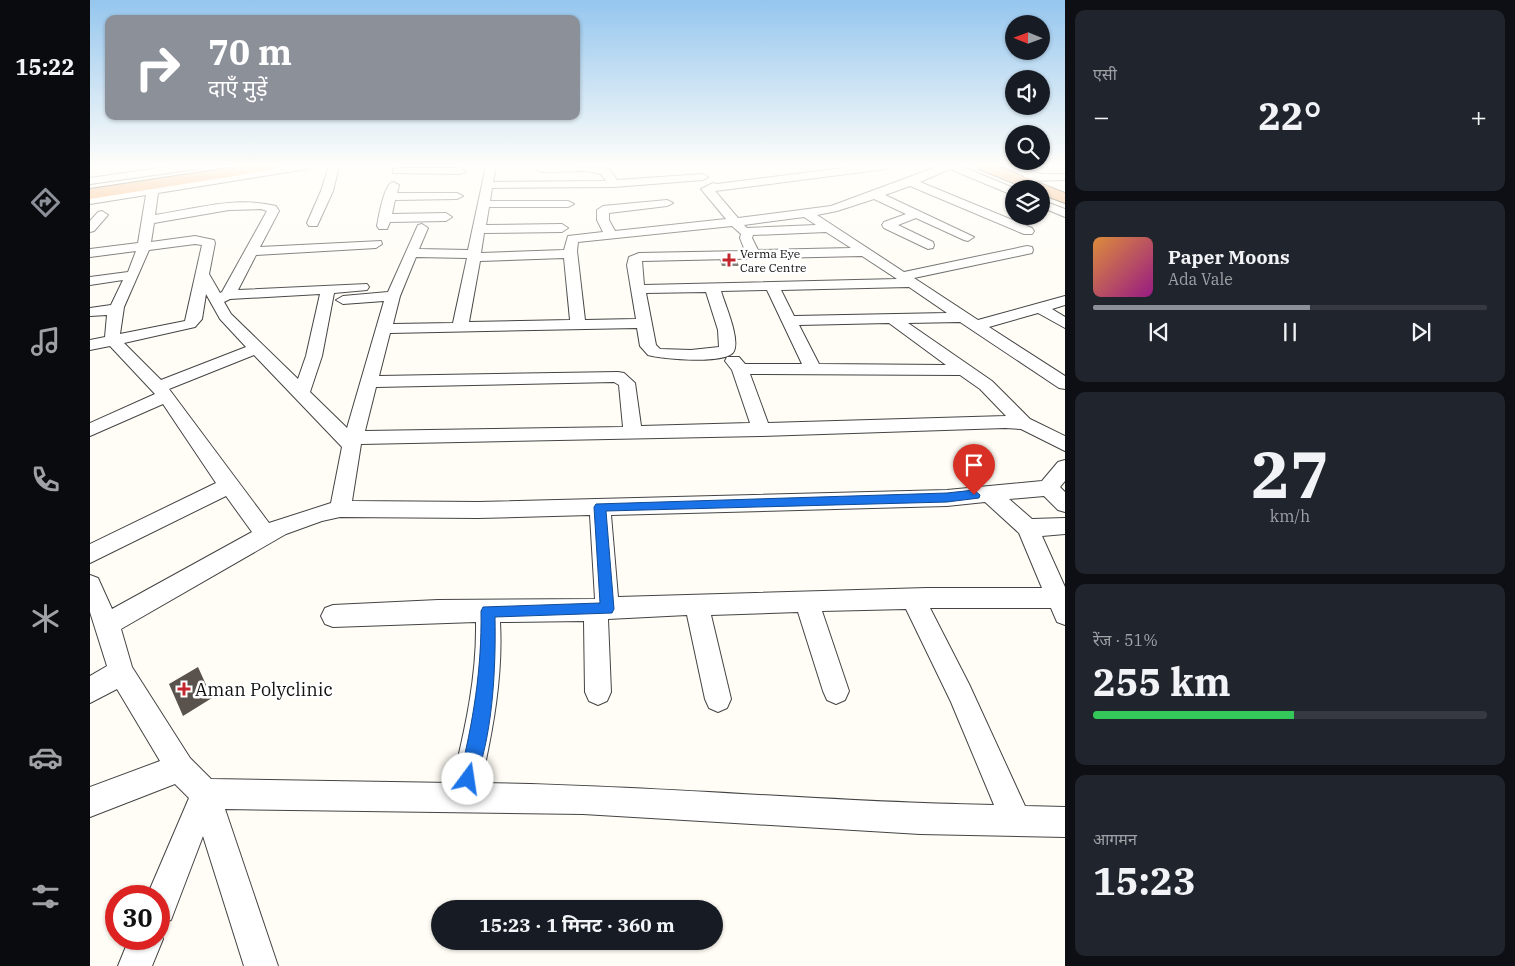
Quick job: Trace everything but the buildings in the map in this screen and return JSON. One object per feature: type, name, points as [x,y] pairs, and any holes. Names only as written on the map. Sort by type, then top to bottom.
[{"type":"street","points":[[149,211],[143,246],[111,331],[113,340],[161,392],[266,535]]},
{"type":"street","points":[[148,220],[210,211]]},
{"type":"street","points":[[222,297],[254,251],[273,211]]},
{"type":"street","points":[[313,223],[318,211]]},
{"type":"street","points":[[386,211],[384,222],[446,217]]},
{"type":"street","points":[[460,328],[483,211]]},
{"type":"street","points":[[604,211],[603,220],[610,234]]},
{"type":"street","points":[[726,211],[745,235],[753,254]]},
{"type":"street","points":[[578,325],[570,254],[572,239],[736,222],[819,211]]},
{"type":"street","points":[[910,211],[968,237]]},
{"type":"street","points":[[981,211],[1028,231]]},
{"type":"street","points":[[806,213],[868,252],[1065,384]]},
{"type":"street","points":[[916,214],[888,225],[960,265]]},
{"type":"street","points":[[90,228],[102,215]]},
{"type":"street","points":[[340,509],[352,443],[383,329],[393,296],[422,228]]},
{"type":"street","points":[[479,229],[562,228]]},
{"type":"street","points":[[745,235],[748,232],[760,230],[831,228]]},
{"type":"street","points":[[626,233],[634,260],[648,346],[654,352],[663,354],[723,353],[740,369],[761,430]]},
{"type":"street","points":[[90,253],[204,240],[209,243],[209,251],[194,319],[190,324],[90,345]]},
{"type":"street","points":[[254,251],[376,244]]},
{"type":"street","points":[[714,255],[726,276],[771,286],[908,279],[1027,250]]},
{"type":"street","points":[[634,260],[639,257],[868,252]]},
{"type":"street","points":[[412,253],[474,255],[570,254]]},
{"type":"street","points":[[204,276],[239,274]]},
{"type":"street","points":[[90,281],[132,275]]},
{"type":"street","points":[[204,276],[222,297],[226,316],[301,394],[352,443],[633,433],[1004,422],[1024,423]]},
{"type":"street","points":[[638,289],[712,288],[726,276]]},
{"type":"street","points":[[771,286],[813,370]]},
{"type":"street","points":[[327,295],[362,287]]},
{"type":"street","points":[[712,288],[726,330],[727,350],[723,353]]},
{"type":"street","points":[[301,394],[314,356],[327,295]]},
{"type":"street","points":[[222,297],[393,296]]},
{"type":"street","points":[[790,321],[891,318],[971,321],[1040,308],[1065,300]]},
{"type":"street","points":[[1040,308],[1065,323]]},
{"type":"street","points":[[90,312],[118,309]]},
{"type":"street","points":[[891,318],[986,385],[1024,423],[1065,444]]},
{"type":"street","points":[[383,329],[644,323]]},
{"type":"street","points":[[90,430],[161,392],[257,348]]},
{"type":"street","points":[[740,369],[964,370]]},
{"type":"street","points":[[370,382],[618,377],[627,383],[633,433]]},
{"type":"street","points":[[107,624],[278,528],[320,513],[340,509],[478,510],[947,498],[1048,488],[1065,467]]},
{"type":"street","points":[[90,554],[229,486]]},
{"type":"street","points":[[1048,488],[1065,504]]},
{"type":"street","points":[[333,616],[913,599],[1061,606],[1028,528],[988,493]]},
{"type":"street","points":[[598,692],[602,609],[600,507]]},
{"type":"street","points":[[1028,528],[1065,526]]},
{"type":"street","points":[[90,585],[107,624],[120,672],[180,768],[205,794],[261,966]]},
{"type":"street","points":[[913,599],[960,694],[1016,821]]},
{"type":"street","points":[[807,602],[836,691]]},
{"type":"street","points":[[697,605],[718,699]]},
{"type":"street","points":[[463,797],[480,726],[489,650],[488,611]]},
{"type":"street","points":[[90,690],[120,672]]},
{"type":"street","points":[[90,802],[180,768]]},
{"type":"street","points":[[205,794],[583,799],[920,819],[1065,822]]},
{"type":"street","points":[[168,885],[205,794]]},
{"type":"street","points":[[135,966],[142,950]]},
{"type":"place","name":"Verma Eye Care Centre","points":[[729,260]]},
{"type":"place","name":"Aman Polyclinic","points":[[184,689]]},
{"type":"route","points":[[468,779],[480,726],[489,650],[488,611],[607,609],[600,507],[947,498],[974,495]]}]
